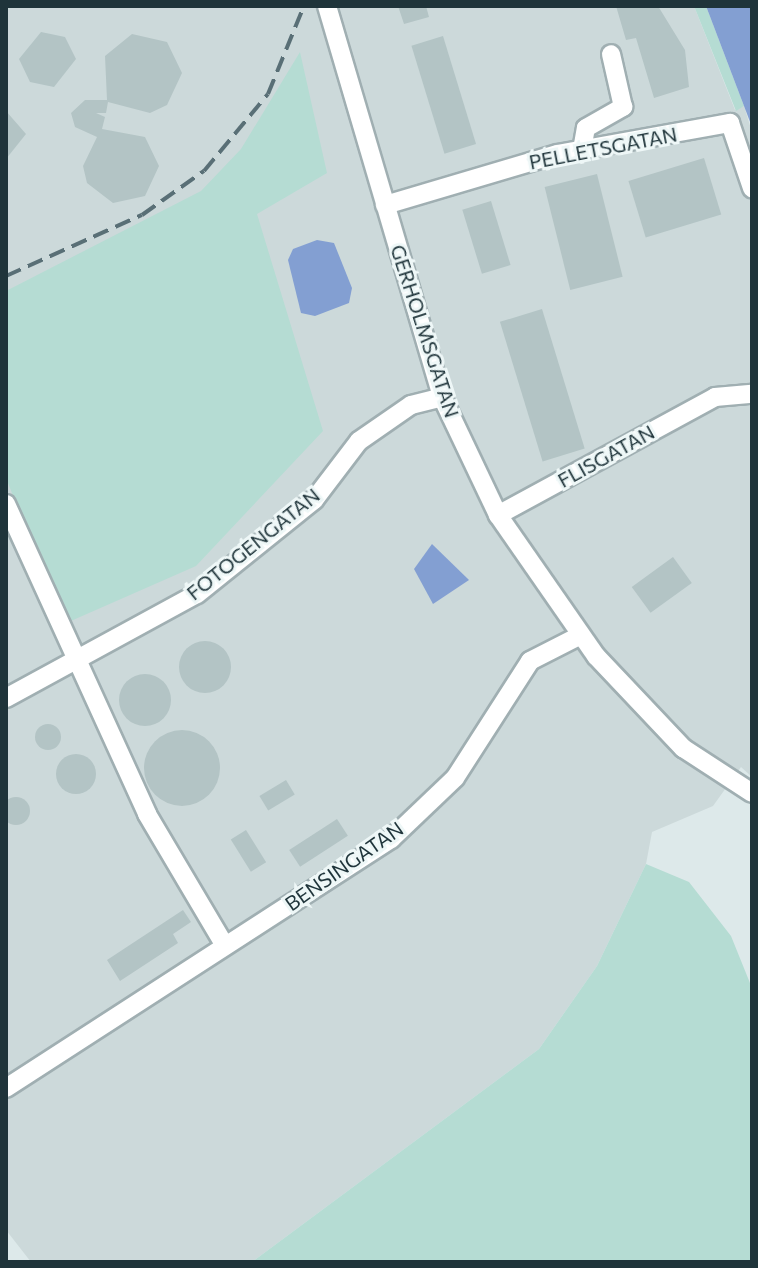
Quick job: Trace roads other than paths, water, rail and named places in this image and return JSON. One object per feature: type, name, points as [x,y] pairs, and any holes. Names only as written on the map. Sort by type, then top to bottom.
[{"type":"lane","name":"GERHOLMSGATAN","points":[[327,6],[442,397],[498,515],[579,636],[683,748],[752,793]]},
{"type":"lane","points":[[582,150],[586,128],[623,107],[611,54]]},
{"type":"lane","name":"PELLETSGATAN","points":[[385,205],[582,150],[730,123],[752,188]]},
{"type":"lane","name":"FLISGATAN","points":[[498,515],[715,397],[752,394]]},
{"type":"lane","name":"FOTOGENGATAN","points":[[6,698],[197,594],[314,500],[359,441],[411,405],[442,397]]},
{"type":"lane","points":[[6,504],[147,814],[225,946]]},
{"type":"lane","name":"BENSINGATAN","points":[[6,1088],[391,839],[455,778],[530,661],[579,636]]},
{"type":"water","points":[[706,6],[752,6],[752,127],[744,106]]},
{"type":"water","points":[[317,240],[334,243],[352,288],[349,303],[315,316],[301,313],[288,260],[293,249]]},
{"type":"water","points":[[432,544],[469,580],[433,604],[414,569]]},
{"type":"railway","points":[[6,276],[142,215],[204,171],[268,94],[304,6]]}]
